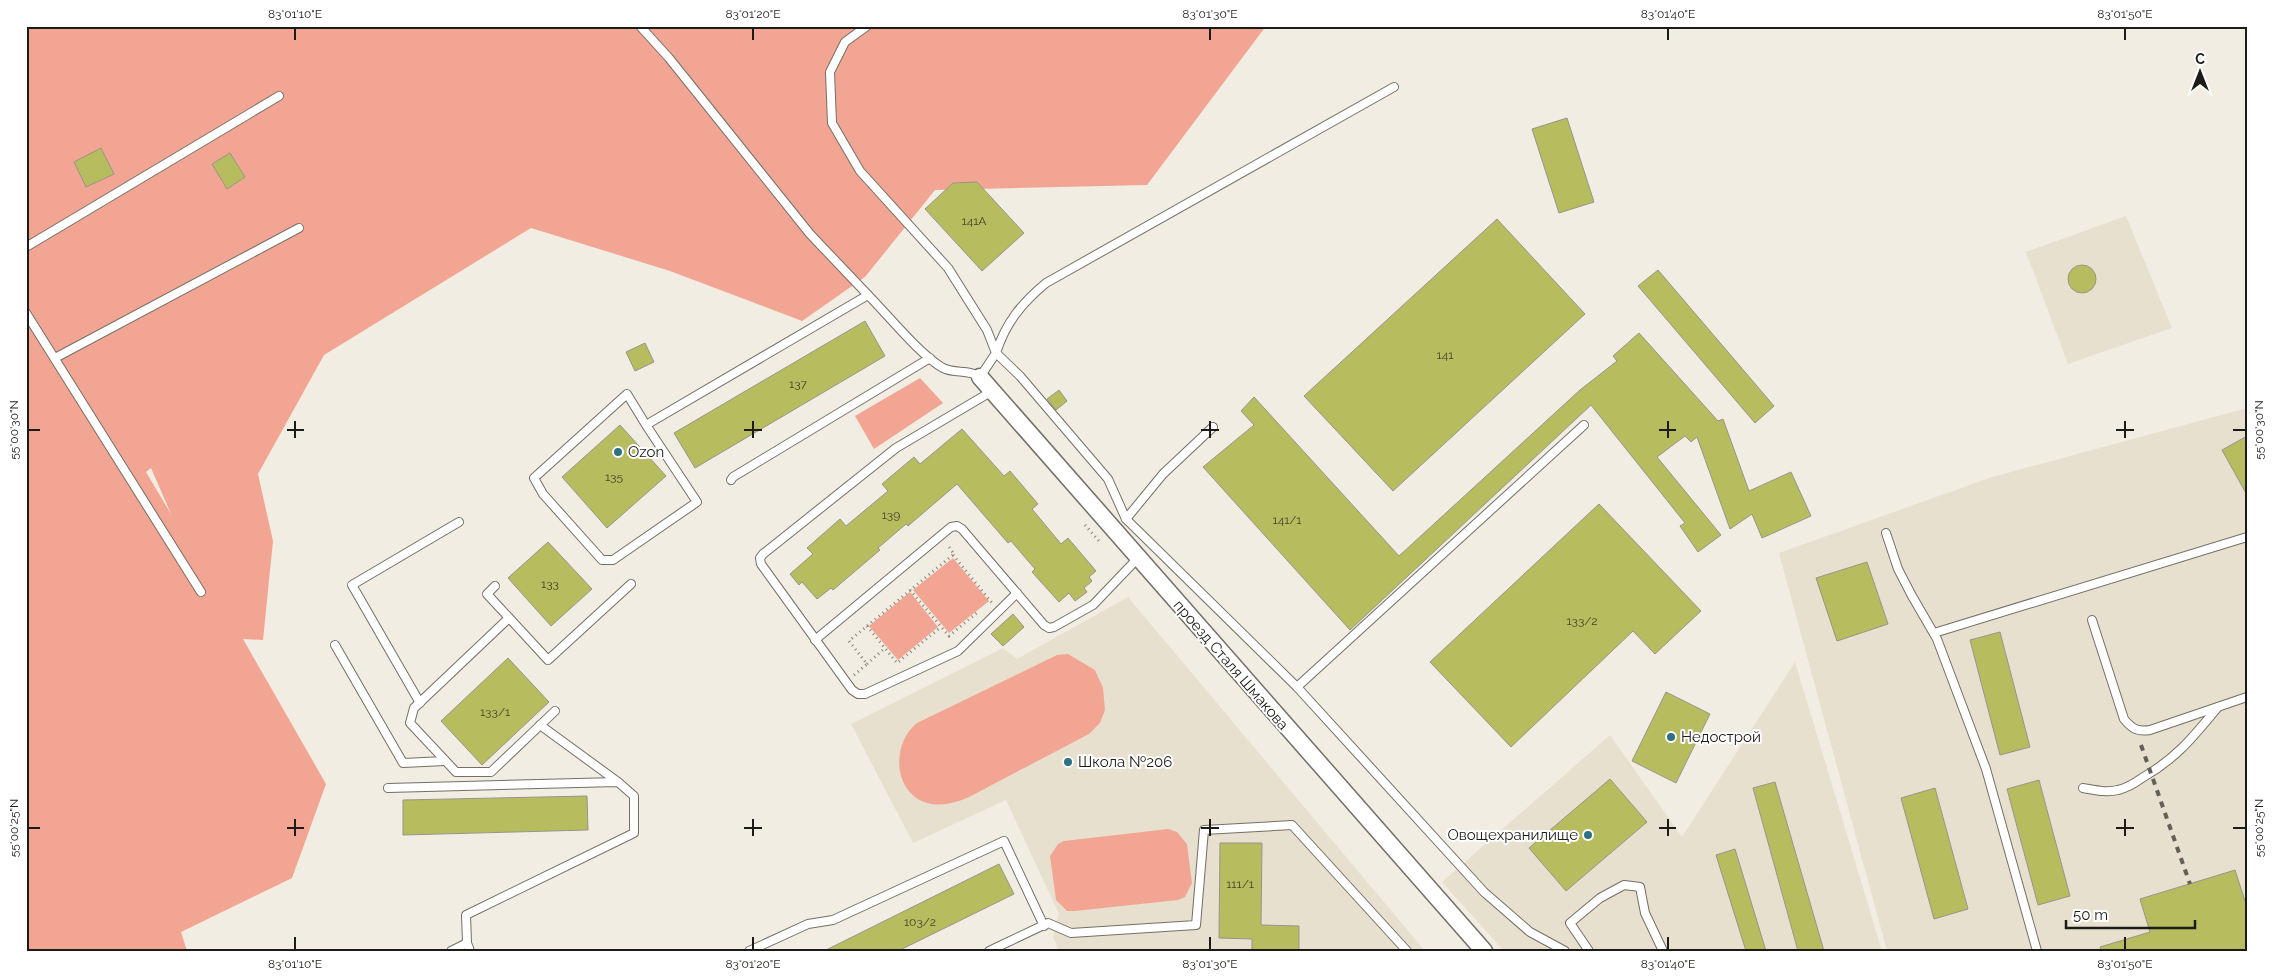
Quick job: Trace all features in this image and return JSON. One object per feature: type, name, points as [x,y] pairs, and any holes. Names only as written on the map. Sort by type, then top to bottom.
[{"type":"street","name":"проезд Сталя Шмакова","points":[[980,377],[994,390],[1138,558],[1484,951]]},
{"type":"lane","points":[[640,26],[669,58],[810,234],[868,294],[930,358],[946,370],[968,372],[980,377],[996,353],[1002,333],[1013,317],[1030,296],[1046,283],[1394,86]]},
{"type":"lane","points":[[868,26],[845,42],[830,72],[832,123],[860,171],[948,268],[986,330],[996,353],[1020,376],[1108,479],[1126,519],[1297,687],[1484,892],[1530,932],[1565,951]]},
{"type":"lane","points":[[26,246],[279,96]]},
{"type":"lane","points":[[55,358],[299,228]]},
{"type":"lane","points":[[646,426],[868,294]]},
{"type":"lane","points":[[26,312],[201,592]]},
{"type":"lane","points":[[731,480],[733,477],[930,358]]},
{"type":"lane","points":[[994,390],[896,448],[760,558],[761,564],[846,681],[858,694],[865,694],[952,654],[962,647],[1016,593]]},
{"type":"lane","points":[[627,394],[646,426],[697,502],[613,560],[602,560],[543,494],[534,478],[627,394]]},
{"type":"lane","points":[[1297,687],[1584,425]]},
{"type":"lane","points":[[1126,519],[1163,474],[1213,428]]},
{"type":"lane","points":[[420,703],[352,585],[459,522]]},
{"type":"lane","points":[[816,640],[951,528],[957,526],[1044,625],[1049,628],[1054,627],[1093,604],[1138,558]]},
{"type":"lane","points":[[1886,533],[1902,576],[1934,634],[1986,769],[2037,951]]},
{"type":"lane","points":[[1934,634],[2247,537]]},
{"type":"lane","points":[[495,586],[487,594],[548,660],[631,584]]},
{"type":"lane","points":[[509,618],[414,708],[410,723],[456,772],[491,772],[555,711]]},
{"type":"lane","points":[[2092,620],[2124,719],[2130,727],[2141,732],[2150,730],[2247,697]]},
{"type":"lane","points":[[335,646],[403,763],[446,761]]},
{"type":"lane","points":[[2083,788],[2116,791],[2127,787],[2166,764],[2183,750],[2218,706]]},
{"type":"lane","points":[[451,951],[468,947],[466,915],[634,833],[634,796],[618,782],[540,725]]},
{"type":"lane","points":[[388,788],[618,782]]},
{"type":"lane","points":[[989,951],[1048,923],[1071,933],[1196,925],[1204,830],[1292,825],[1407,951]]},
{"type":"lane","points":[[749,951],[808,924],[833,920],[1004,841],[1044,926]]},
{"type":"lane","points":[[1589,951],[1570,922],[1600,898],[1624,885],[1640,887],[1645,912],[1663,951]]},
{"type":"path","points":[[1085,525],[1099,541]]},
{"type":"path","points":[[940,537],[999,610]]},
{"type":"path","points":[[867,664],[848,641],[953,555]]},
{"type":"path","points":[[910,590],[949,636],[991,601]]},
{"type":"path","points":[[867,626],[897,663],[941,627]]},
{"type":"path","points":[[846,681],[886,648]]},
{"type":"shaded area","points":[[26,26],[1266,26],[1147,185],[935,190],[865,277],[802,321],[670,271],[531,228],[324,355],[258,474],[273,541],[263,640],[243,639],[326,784],[292,878],[181,932],[187,951],[26,951]],"holes":[[[151,468],[171,514],[146,472]]]},
{"type":"shaded area","points":[[2126,216],[2172,328],[2068,364],[2026,252]]},
{"type":"shaded area","points":[[920,378],[943,403],[874,449],[855,416]]},
{"type":"shaded area","points":[[2247,408],[2247,951],[1887,951],[1779,553],[1992,477]]},
{"type":"shaded area","points":[[953,558],[989,601],[949,633],[913,590]]},
{"type":"shaded area","points":[[910,592],[938,627],[898,660],[869,626]]},
{"type":"shaded area","name":"Школа №206","points":[[1128,597],[1425,951],[1059,951],[1053,937],[1059,914],[1006,800],[913,843],[851,724],[1003,648],[1017,659]]},
{"type":"shaded area","points":[[1068,654],[1095,670],[1103,688],[1105,710],[1100,723],[1089,734],[960,800],[946,804],[931,804],[918,799],[909,791],[903,781],[900,769],[900,756],[902,744],[908,732],[917,723],[1057,655]]},
{"type":"shaded area","points":[[1795,662],[1882,951],[1504,951],[1442,882],[1610,735],[1682,837]]},
{"type":"shaded area","points":[[1168,829],[1177,832],[1187,844],[1192,883],[1185,897],[1178,900],[1075,911],[1067,911],[1056,900],[1050,856],[1058,844],[1064,841]]},
{"type":"building","points":[[1567,118],[1594,202],[1559,213],[1532,129]]},
{"type":"building","points":[[101,148],[114,174],[86,187],[74,162]]},
{"type":"building","points":[[230,153],[245,177],[227,189],[212,164]]},
{"type":"building","points":[[977,182],[1024,233],[982,271],[925,209],[953,183]]},
{"type":"building","points":[[1497,219],[1585,314],[1393,491],[1304,396]]},
{"type":"building","points":[[2082,265],[2092,269],[2096,279],[2092,289],[2082,293],[2072,289],[2068,279],[2072,269]]},
{"type":"building","points":[[1658,270],[1774,406],[1755,423],[1638,286]]},
{"type":"building","points":[[865,321],[885,356],[695,468],[674,433]]},
{"type":"building","points":[[1639,333],[1718,421],[1723,419],[1749,491],[1791,472],[1811,516],[1762,538],[1752,514],[1730,529],[1697,437],[1691,442],[1685,436],[1657,457],[1721,535],[1698,552],[1680,526],[1685,523],[1591,405],[1350,630],[1203,467],[1254,425],[1241,411],[1254,397],[1399,556],[1580,390],[1617,361],[1613,356]]},
{"type":"building","points":[[645,343],[654,362],[635,371],[626,352]]},
{"type":"building","points":[[1059,390],[1067,401],[1056,410],[1047,399]]},
{"type":"building","points":[[620,425],[666,476],[607,528],[562,477]]},
{"type":"building","points":[[962,429],[1004,476],[1010,471],[1038,504],[1032,509],[1061,544],[1068,538],[1096,571],[1089,577],[1092,581],[1084,588],[1087,592],[1075,601],[1069,593],[1059,602],[1032,572],[1035,569],[1011,541],[1008,543],[957,484],[908,526],[906,524],[878,548],[880,550],[833,590],[831,588],[817,599],[802,582],[799,585],[790,574],[813,554],[807,548],[840,519],[846,526],[888,491],[882,484],[914,457],[920,464]]},
{"type":"building","points":[[2247,436],[2247,495],[2222,450]]},
{"type":"building","points":[[1599,504],[1701,611],[1655,654],[1633,631],[1511,747],[1430,662]]},
{"type":"building","points":[[548,542],[592,589],[551,626],[508,578]]},
{"type":"building","points":[[1867,562],[1888,624],[1837,641],[1816,578]]},
{"type":"building","points":[[1013,614],[1024,627],[1003,646],[991,634]]},
{"type":"building","points":[[2000,632],[2030,747],[2000,755],[1970,640]]},
{"type":"building","points":[[508,658],[549,702],[482,765],[441,721]]},
{"type":"building","name":"Недострой","points":[[1666,692],[1710,714],[1676,783],[1632,761]]},
{"type":"building","name":"Овощехранилище","points":[[1610,779],[1647,822],[1566,891],[1529,848]]},
{"type":"building","points":[[2039,780],[2070,896],[2038,905],[2007,789]]},
{"type":"building","points":[[1775,782],[1824,951],[1798,951],[1753,788]]},
{"type":"building","points":[[1935,788],[1968,909],[1934,919],[1901,798]]},
{"type":"building","points":[[587,796],[588,830],[403,835],[403,800]]},
{"type":"building","points":[[1220,843],[1262,843],[1261,925],[1299,926],[1299,951],[1252,951],[1252,939],[1219,938]]},
{"type":"building","points":[[1735,849],[1766,951],[1746,951],[1716,855]]},
{"type":"building","points":[[999,864],[1014,894],[898,951],[824,951]]},
{"type":"building","points":[[2235,870],[2247,907],[2247,951],[2101,951],[2100,947],[2150,932],[2140,899]]},
{"type":"railway","points":[[2141,745],[2190,884]]},
{"type":"place","name":"Ozon","points":[[618,452]]},
{"type":"place","name":"Недострой","points":[[1671,737]]},
{"type":"place","name":"Школа №206","points":[[1068,762]]},
{"type":"place","name":"Овощехранилище","points":[[1588,835]]}]
